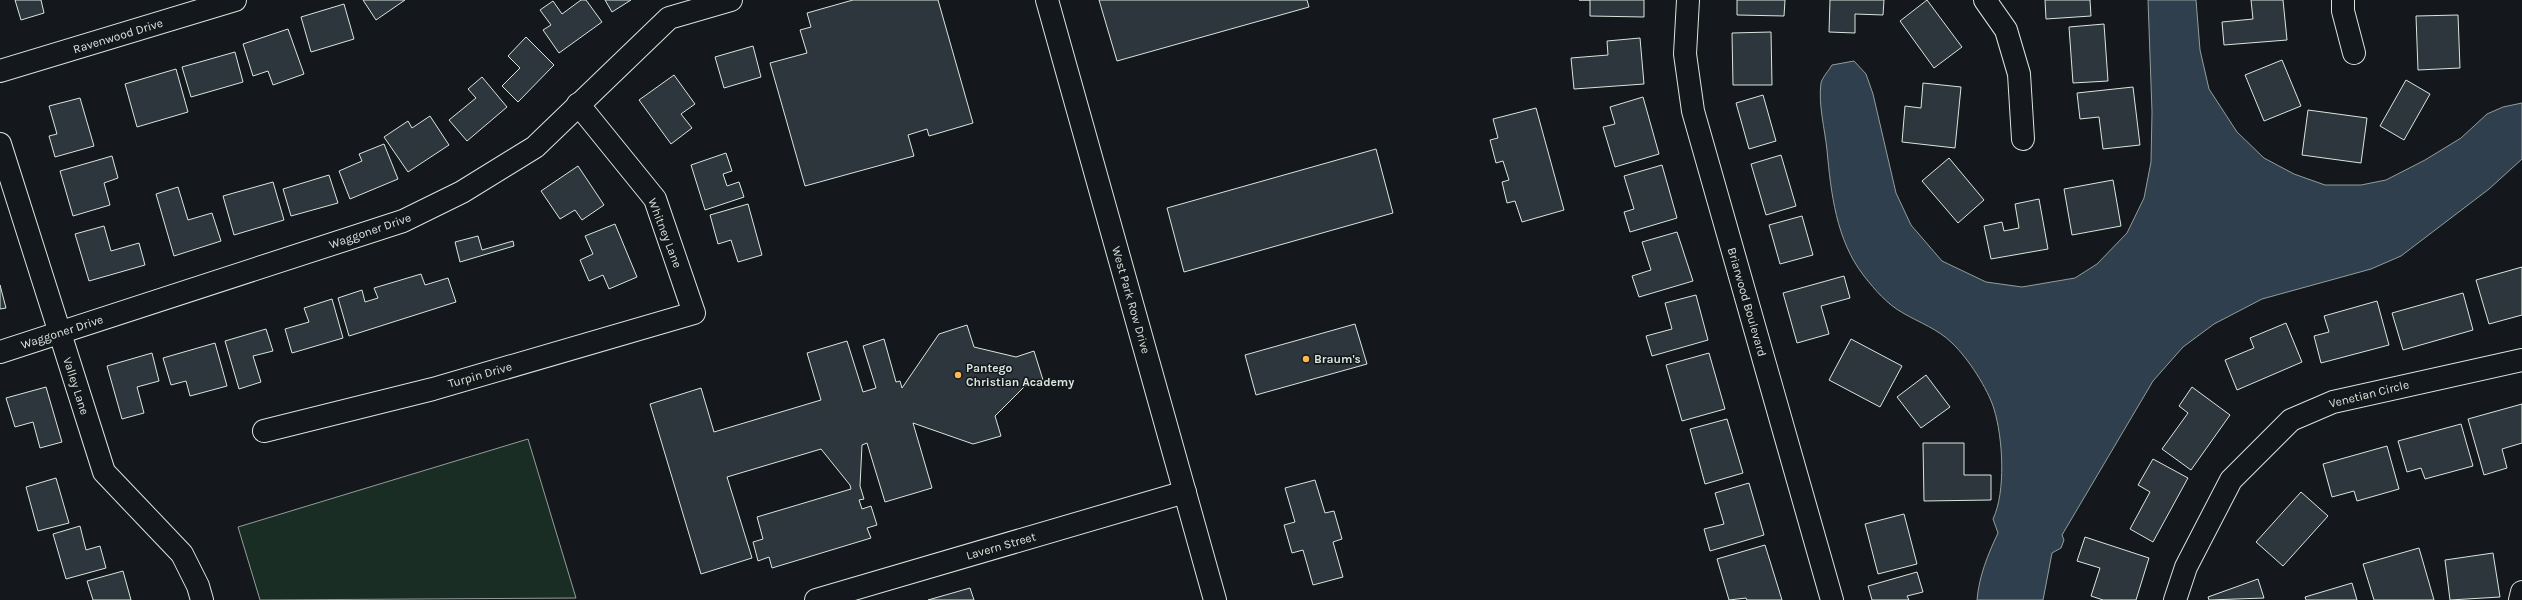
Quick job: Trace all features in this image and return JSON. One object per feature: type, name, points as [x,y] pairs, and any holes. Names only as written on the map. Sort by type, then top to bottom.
[{"type":"street","name":"Ravenwood Drive","points":[[0,71],[235,0]]},
{"type":"street","name":"Waggoner Drive","points":[[0,352],[403,221],[462,192],[535,148],[578,104],[669,18],[731,0]]},
{"type":"street","name":"West Park Row Drive","points":[[1047,0],[1215,600]]},
{"type":"street","name":"Briarwood Boulevard","points":[[1688,0],[1685,54],[1693,111],[1832,600]]},
{"type":"street","points":[[1985,0],[2006,30],[2019,74],[2022,139]]},
{"type":"street","points":[[2343,0],[2343,11],[2354,53]]},
{"type":"street","name":"Whitney Lane","points":[[578,104],[655,199],[694,313]]},
{"type":"street","name":"Valley Lane","points":[[0,144],[58,333],[104,472],[182,554],[198,586],[202,600]]},
{"type":"street","name":"Turpin Drive","points":[[264,431],[432,389],[694,313]]},
{"type":"street","name":"Venetian Circle","points":[[2175,600],[2186,567],[2231,480],[2291,420],[2333,402],[2522,360]]},
{"type":"street","name":"Lavern Street","points":[[816,600],[1185,492]]},
{"type":"street","points":[[2520,600],[2522,592]]},
{"type":"green space","points":[[528,439],[576,598],[260,600],[238,527]]},
{"type":"water","points":[[2148,0],[2196,0],[2200,50],[2209,89],[2237,132],[2264,158],[2294,174],[2325,185],[2361,185],[2386,180],[2425,160],[2461,138],[2487,114],[2503,107],[2522,103],[2522,159],[2489,189],[2401,256],[2371,269],[2262,299],[2214,324],[2183,347],[2153,381],[2062,535],[2064,540],[2061,548],[2052,553],[2043,600],[1977,600],[1984,565],[1998,533],[1993,519],[2000,494],[2002,465],[1997,421],[1994,409],[1982,383],[1971,365],[1958,349],[1947,338],[1929,326],[1903,313],[1882,296],[1864,276],[1847,247],[1836,216],[1833,199],[1821,108],[1821,83],[1832,65],[1854,61],[1866,74],[1873,94],[1896,193],[1911,225],[1942,261],[1986,282],[2022,287],[2075,278],[2097,264],[2127,233],[2144,198],[2151,162],[2152,112]]},
{"type":"building","points":[[15,0],[41,0],[44,13],[21,20]]},
{"type":"building","points":[[363,0],[405,0],[376,20]]},
{"type":"building","points":[[581,0],[586,0],[602,22],[559,53],[543,30],[551,25],[540,10],[553,1],[562,14]]},
{"type":"building","points":[[605,0],[631,0],[612,12]]},
{"type":"building","points":[[853,0],[938,0],[973,123],[929,136],[927,129],[908,135],[914,156],[805,186],[770,63],[807,53],[800,30],[811,27],[807,13]]},
{"type":"building","points":[[1099,0],[1307,0],[1309,7],[1117,61]]},
{"type":"building","points":[[1590,0],[1644,0],[1644,17],[1590,16]]},
{"type":"building","points":[[1737,0],[1785,0],[1784,16],[1737,15]]},
{"type":"building","points":[[1830,0],[1884,0],[1883,15],[1855,14],[1855,33],[1829,32]]},
{"type":"building","points":[[1927,0],[1962,47],[1934,68],[1900,21]]},
{"type":"building","points":[[2045,0],[2090,0],[2091,16],[2046,19]]},
{"type":"building","points":[[2251,0],[2283,0],[2287,40],[2224,45],[2222,22],[2253,19]]},
{"type":"building","points":[[344,4],[354,39],[311,52],[301,17]]},
{"type":"building","points":[[2458,15],[2460,68],[2418,70],[2416,16]]},
{"type":"building","points":[[2104,24],[2108,81],[2073,83],[2069,27]]},
{"type":"building","points":[[288,29],[304,74],[273,85],[268,71],[253,76],[243,44]]},
{"type":"building","points":[[1771,32],[1772,85],[1733,85],[1732,33]]},
{"type":"building","points":[[526,37],[554,65],[518,102],[502,86],[520,68],[508,56]]},
{"type":"building","points":[[1640,38],[1644,84],[1574,89],[1571,58],[1608,55],[1607,41]]},
{"type":"building","points":[[753,46],[761,77],[724,88],[715,57]]},
{"type":"building","points":[[235,52],[243,82],[191,97],[182,67]]},
{"type":"building","points":[[2282,60],[2301,106],[2264,121],[2245,75]]},
{"type":"building","points":[[176,69],[188,112],[137,127],[125,84]]},
{"type":"building","points":[[674,75],[695,104],[681,114],[692,128],[671,144],[639,100]]},
{"type":"building","points":[[482,77],[507,107],[467,141],[449,120],[476,98],[468,89]]},
{"type":"building","points":[[2406,80],[2430,94],[2404,140],[2380,126]]},
{"type":"building","points":[[1923,83],[1961,87],[1955,148],[1902,142],[1905,106],[1921,108]]},
{"type":"building","points":[[2133,87],[2140,145],[2103,149],[2099,117],[2080,119],[2077,93]]},
{"type":"building","points":[[1763,95],[1776,141],[1749,149],[1736,103]]},
{"type":"building","points":[[1643,97],[1659,154],[1615,167],[1603,127],[1615,124],[1610,107]]},
{"type":"building","points":[[80,98],[94,146],[55,157],[49,136],[57,134],[49,106]]},
{"type":"building","points":[[1536,108],[1564,210],[1522,222],[1515,201],[1507,203],[1502,182],[1509,180],[1503,161],[1496,163],[1490,140],[1498,138],[1493,119]]},
{"type":"building","points":[[2308,110],[2367,118],[2361,163],[2302,155]]},
{"type":"building","points":[[430,116],[449,145],[408,172],[384,137],[408,121],[412,128]]},
{"type":"building","points":[[384,144],[398,179],[350,199],[339,171],[362,161],[359,154]]},
{"type":"building","points":[[1376,149],[1393,213],[1184,272],[1167,208]]},
{"type":"building","points":[[726,153],[732,171],[723,174],[727,186],[739,182],[744,197],[705,210],[691,165]]},
{"type":"building","points":[[1781,155],[1796,206],[1766,215],[1751,164]]},
{"type":"building","points":[[112,156],[118,178],[104,183],[110,205],[73,216],[60,171]]},
{"type":"building","points":[[1949,158],[1984,200],[1958,223],[1922,181]]},
{"type":"building","points":[[1662,165],[1677,218],[1630,232],[1624,212],[1634,209],[1624,176]]},
{"type":"building","points":[[578,166],[604,205],[582,220],[575,210],[560,219],[541,191]]},
{"type":"building","points":[[329,175],[338,203],[291,216],[283,189]]},
{"type":"building","points":[[2113,180],[2121,226],[2072,235],[2064,189]]},
{"type":"building","points":[[273,182],[284,220],[234,235],[223,196]]},
{"type":"building","points":[[178,187],[188,220],[212,213],[221,241],[174,256],[156,194]]},
{"type":"building","points":[[2039,199],[2048,249],[1991,259],[1984,226],[2002,222],[2004,231],[2019,228],[2015,204]]},
{"type":"building","points":[[748,204],[762,255],[738,262],[731,240],[718,244],[710,215]]},
{"type":"building","points":[[1802,216],[1813,255],[1780,264],[1769,225]]},
{"type":"building","points":[[615,224],[637,277],[609,289],[603,275],[589,281],[580,260],[593,254],[585,236]]},
{"type":"building","points":[[104,226],[111,251],[139,243],[145,265],[89,281],[75,234]]},
{"type":"building","points":[[1677,232],[1693,281],[1639,297],[1632,276],[1651,270],[1642,242]]},
{"type":"building","points":[[478,236],[482,250],[513,241],[514,246],[460,262],[455,242]]},
{"type":"building","points":[[2522,267],[2522,315],[2489,324],[2476,280]]},
{"type":"building","points":[[421,274],[425,285],[448,278],[456,302],[349,336],[338,298],[362,290],[365,302],[378,298],[374,288]]},
{"type":"building","points":[[1844,276],[1850,298],[1821,306],[1829,334],[1797,343],[1783,293]]},
{"type":"building","points":[[0,285],[6,308],[0,309]]},
{"type":"building","points":[[2463,293],[2473,330],[2403,350],[2392,313]]},
{"type":"building","points":[[1696,295],[1708,340],[1652,356],[1646,336],[1672,329],[1665,303]]},
{"type":"building","points":[[332,299],[343,338],[292,353],[285,329],[309,322],[304,308]]},
{"type":"building","points":[[2377,301],[2389,345],[2321,363],[2314,336],[2329,332],[2324,316]]},
{"type":"building","points":[[2286,323],[2302,362],[2237,390],[2225,360],[2254,348],[2250,338]]},
{"type":"building","name":"Braum's","points":[[1355,324],[1367,364],[1256,395],[1245,355]]},
{"type":"building","points":[[967,325],[974,347],[1016,357],[1034,351],[1043,380],[1025,386],[995,416],[1001,436],[973,444],[913,423],[932,488],[885,502],[867,443],[862,445],[860,486],[864,499],[859,500],[862,509],[871,506],[877,525],[867,528],[871,538],[772,568],[769,557],[758,561],[753,542],[763,539],[757,517],[851,489],[850,485],[821,449],[727,477],[752,558],[701,574],[650,404],[701,388],[714,432],[821,400],[807,353],[847,341],[863,392],[876,388],[863,346],[884,339],[896,382],[900,381],[902,388],[939,334]]},
{"type":"building","points":[[266,329],[273,351],[253,356],[261,382],[239,389],[225,341]]},
{"type":"building","points":[[1851,339],[1902,366],[1880,407],[1829,380]]},
{"type":"building","points":[[215,343],[227,386],[190,396],[186,381],[171,385],[163,358]]},
{"type":"building","points":[[152,353],[159,381],[137,387],[144,413],[122,419],[107,366]]},
{"type":"building","points":[[1709,353],[1725,409],[1682,421],[1666,365]]},
{"type":"building","points":[[1926,375],[1950,407],[1921,428],[1897,397]]},
{"type":"building","points":[[46,387],[62,442],[40,448],[33,422],[15,427],[6,398]]},
{"type":"building","points":[[2192,387],[2230,415],[2191,470],[2162,449],[2188,413],[2179,406]]},
{"type":"building","points":[[2522,404],[2522,443],[2502,449],[2507,468],[2484,475],[2468,419]]},
{"type":"building","points":[[1727,419],[1743,473],[1705,484],[1690,429]]},
{"type":"building","points":[[2461,424],[2473,466],[2425,479],[2421,468],[2407,472],[2398,441]]},
{"type":"building","points":[[1923,443],[1964,443],[1964,475],[1991,475],[1991,500],[1924,501]]},
{"type":"building","points":[[2387,446],[2399,489],[2357,501],[2354,491],[2332,497],[2323,464]]},
{"type":"building","points":[[2153,459],[2188,478],[2153,542],[2130,529],[2150,492],[2138,485]]},
{"type":"building","points":[[56,478],[69,523],[38,531],[26,487]]},
{"type":"building","points":[[1315,480],[1325,513],[1334,511],[1342,539],[1333,542],[1343,577],[1313,585],[1303,550],[1292,553],[1284,525],[1295,522],[1285,488]]},
{"type":"building","points":[[1749,483],[1764,535],[1710,551],[1704,529],[1724,524],[1715,493]]},
{"type":"building","points":[[2301,492],[2328,516],[2283,566],[2256,542]]},
{"type":"building","points":[[1904,514],[1917,564],[1878,574],[1865,524]]},
{"type":"building","points":[[80,526],[86,550],[100,546],[106,568],[66,579],[53,534]]},
{"type":"building","points":[[2085,537],[2149,558],[2136,600],[2103,600],[2091,596],[2100,568],[2077,561]]},
{"type":"building","points":[[1765,545],[1782,600],[1747,600],[1746,598],[1729,600],[1717,559]]},
{"type":"building","points":[[2419,548],[2434,600],[2374,600],[2363,564]]},
{"type":"building","points":[[2493,553],[2500,597],[2450,600],[2445,560]]},
{"type":"building","points":[[123,571],[131,600],[93,600],[87,581]]},
{"type":"building","points":[[1917,572],[1923,592],[1907,596],[1909,600],[1872,600],[1868,586]]},
{"type":"building","points":[[2258,579],[2264,598],[2209,600],[2208,597]]},
{"type":"building","points":[[2352,583],[2357,600],[2306,600],[2305,597]]},
{"type":"building","points":[[970,588],[974,600],[928,600]]},
{"type":"place","name":"Braum's","points":[[1306,359]]},
{"type":"place","name":"Pantego Christian Academy","points":[[958,375]]}]
